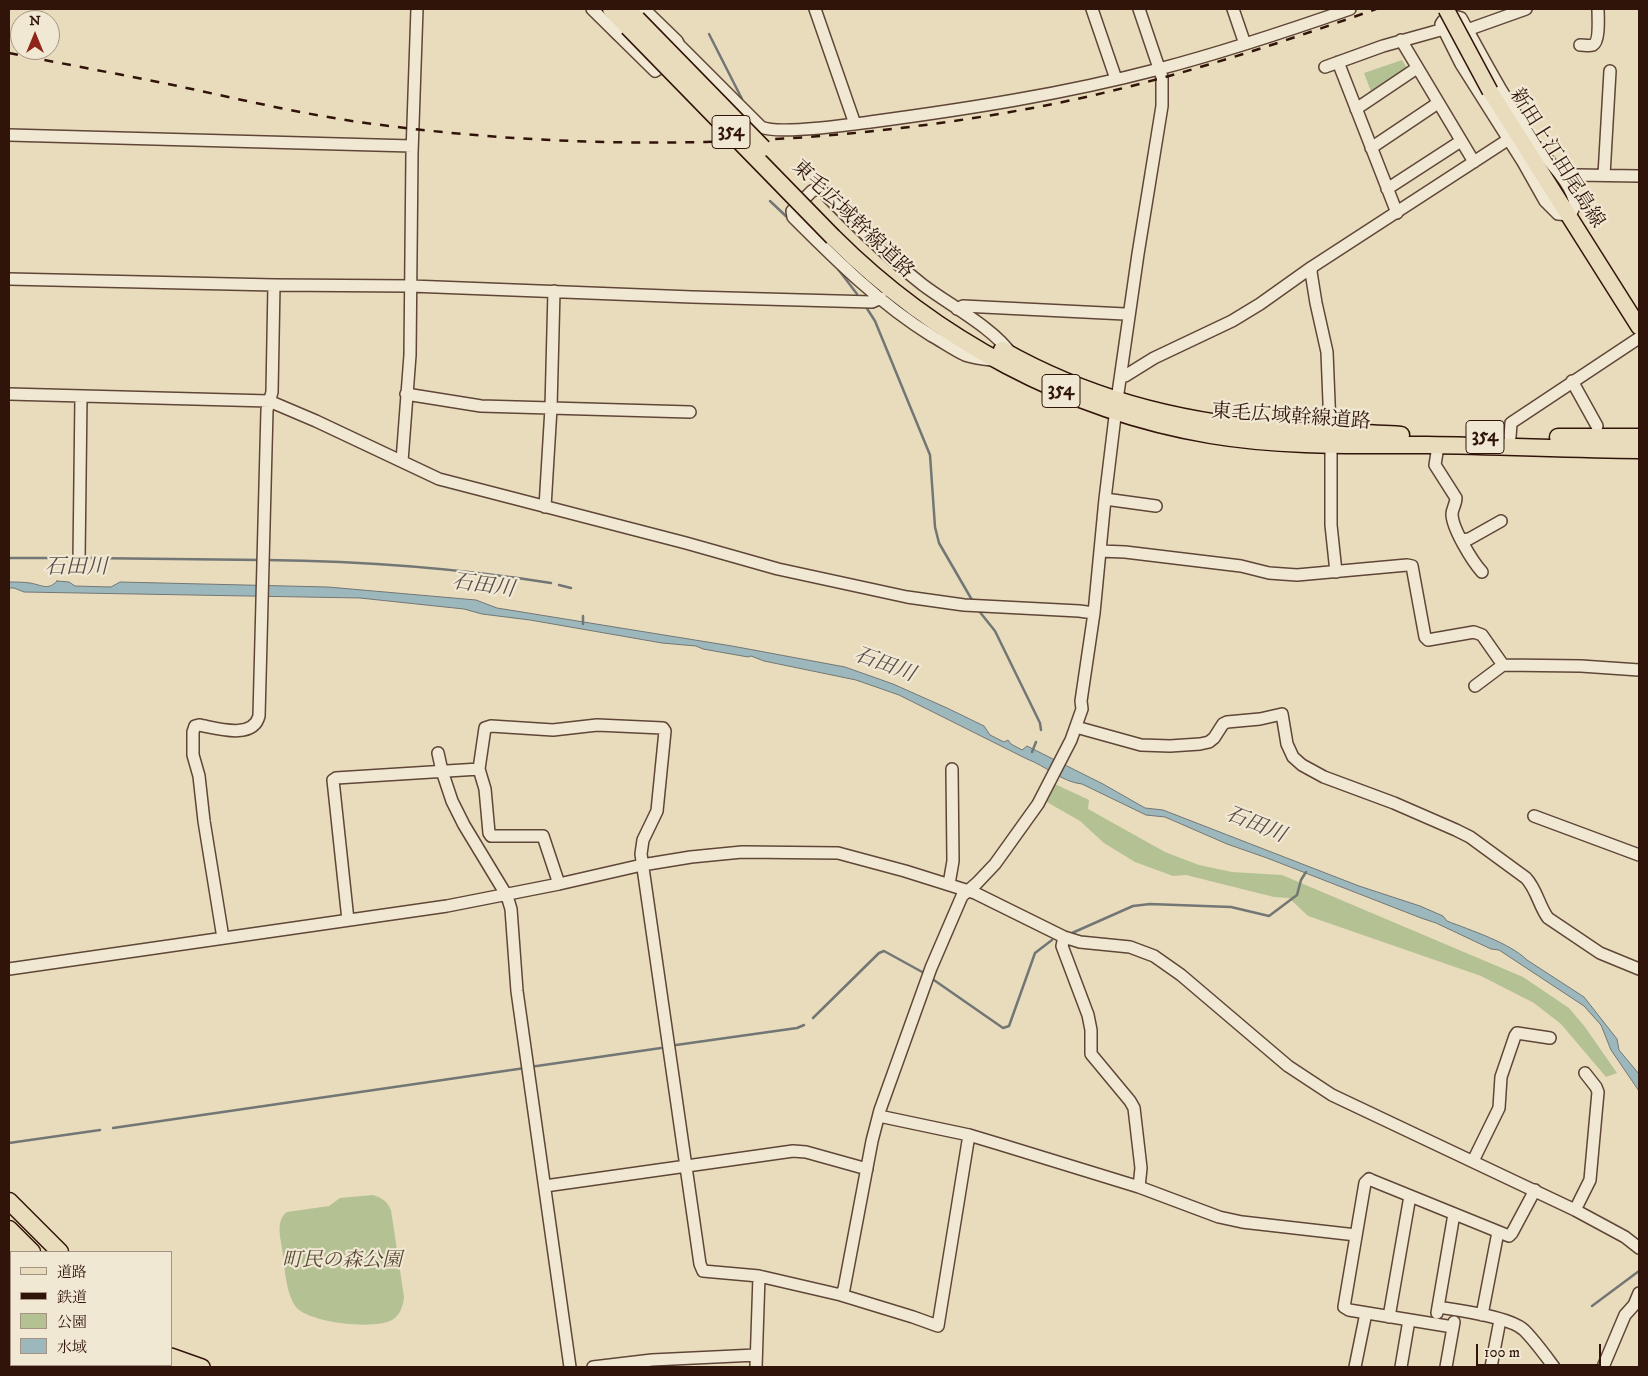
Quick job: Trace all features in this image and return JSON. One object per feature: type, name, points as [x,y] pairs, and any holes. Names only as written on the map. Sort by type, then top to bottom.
[{"type":"highway","name":"東毛広域幹線道路","points":[[611,9],[634,16],[895,293],[965,341],[1075,385],[1117,406],[1166,426],[1211,435],[1252,440],[1639,437]]},
{"type":"highway","name":"東毛広域幹線道路","points":[[1331,438],[1386,445],[1639,450]]},
{"type":"highway","points":[[9,1201],[59,1251]]},
{"type":"highway","points":[[9,1229],[31,1251]]},
{"type":"main road","name":"新田上江田尾島線","points":[[1446,9],[1490,91],[1639,327]]},
{"type":"main road","points":[[173,1364],[202,1367]]},
{"type":"street","points":[[402,461],[410,355],[412,150],[417,9]]},
{"type":"street","points":[[592,9],[655,71],[659,70],[677,55],[680,51],[678,43]]},
{"type":"street","points":[[815,9],[855,124]]},
{"type":"street","points":[[1092,9],[1116,80]]},
{"type":"street","points":[[841,1295],[844,1289],[878,1116],[928,976],[962,896],[995,864],[1038,804],[1066,751],[1082,709],[1081,701],[1094,613],[1105,499],[1117,406],[1162,106],[1160,69],[1140,9]]},
{"type":"street","points":[[1233,9],[1245,44]]},
{"type":"street","points":[[634,16],[678,43],[761,127],[781,130],[855,124],[988,106],[1116,80],[1245,44],[1350,9]]},
{"type":"street","points":[[1467,30],[1526,9]]},
{"type":"street","points":[[1580,45],[1591,46],[1595,43],[1597,38],[1598,9]]},
{"type":"street","points":[[1458,16],[1467,30],[1489,70],[1538,147],[1564,179],[1575,202],[1573,211],[1569,215],[1562,215],[1553,210],[1536,186],[1461,64],[1441,24],[1443,21],[1458,16]]},
{"type":"street","points":[[1325,67],[1401,40],[1444,29]]},
{"type":"street","points":[[1401,40],[1474,162]]},
{"type":"street","points":[[1338,62],[1397,213]]},
{"type":"street","points":[[1356,109],[1417,68]]},
{"type":"street","points":[[1604,175],[1610,71]]},
{"type":"street","points":[[1371,148],[1438,103]]},
{"type":"street","points":[[9,134],[412,150]]},
{"type":"street","points":[[1121,376],[1125,376],[1154,358],[1232,321],[1260,304],[1312,267],[1509,140]]},
{"type":"street","points":[[1387,189],[1460,141]]},
{"type":"street","points":[[1564,179],[1577,175],[1639,176]]},
{"type":"street","points":[[818,188],[822,190],[858,228],[898,265],[1001,341],[1006,358],[968,356],[924,330],[881,298],[830,254],[793,217],[792,211],[812,191],[818,188]]},
{"type":"street","points":[[1312,267],[1311,272],[1316,303],[1327,352],[1331,438],[1331,525],[1336,572]]},
{"type":"street","points":[[9,279],[411,286],[872,302],[881,298]]},
{"type":"street","points":[[223,938],[204,821],[199,776],[192,755],[193,732],[195,726],[247,730],[258,722],[261,704],[261,604],[267,410],[272,392],[274,285]]},
{"type":"street","points":[[545,507],[551,408],[554,291]]},
{"type":"street","points":[[957,309],[963,306],[1125,314],[1129,316]]},
{"type":"street","points":[[1510,438],[1511,424],[1572,381],[1639,338]]},
{"type":"street","points":[[1572,381],[1597,426]]},
{"type":"street","points":[[9,394],[269,401],[439,479],[778,569],[907,596],[964,605],[1094,613]]},
{"type":"street","points":[[406,394],[480,406],[690,412]]},
{"type":"street","points":[[79,560],[81,396]]},
{"type":"street","points":[[1438,446],[1435,465],[1456,498],[1452,516],[1461,540],[1482,572]]},
{"type":"street","points":[[1105,499],[1156,506]]},
{"type":"street","points":[[1461,540],[1469,539],[1501,520]]},
{"type":"street","points":[[1100,551],[1125,552],[1241,566],[1279,574],[1297,575],[1412,566],[1425,637],[1428,640],[1474,632],[1478,633],[1482,635],[1503,665]]},
{"type":"street","points":[[1475,686],[1503,665],[1581,666],[1639,670]]},
{"type":"street","points":[[1076,727],[1140,745],[1200,744],[1214,738],[1222,724],[1227,722],[1260,719],[1282,714],[1287,744],[1292,757],[1302,765],[1324,777],[1394,803],[1470,837],[1526,878],[1533,886],[1542,910],[1548,918],[1600,953],[1639,969]]},
{"type":"street","points":[[559,884],[543,836],[491,836],[489,833],[485,789],[479,769],[485,728],[491,726],[553,730],[597,724],[663,728],[665,731],[658,806],[654,819],[643,840],[642,865],[685,1165],[703,1271],[759,1276],[841,1295],[914,1316],[938,1326],[969,1135]]},
{"type":"street","points":[[438,753],[452,800],[464,825],[507,896],[513,918],[517,991],[570,1367]]},
{"type":"street","points":[[348,920],[333,780],[336,778],[479,769]]},
{"type":"street","points":[[949,884],[953,861],[952,769]]},
{"type":"street","points":[[1534,816],[1639,855]]},
{"type":"street","points":[[9,969],[438,908],[507,896],[642,865],[723,853],[838,853],[968,890],[1064,937],[1080,942],[1130,947],[1154,956],[1181,975],[1288,1066],[1324,1090],[1341,1100],[1575,1210],[1639,1248]]},
{"type":"street","points":[[1064,937],[1062,946],[1090,1024],[1091,1054],[1134,1108],[1141,1168],[1139,1187]]},
{"type":"street","points":[[1473,1161],[1500,1108],[1501,1077],[1515,1036],[1517,1033],[1550,1038]]},
{"type":"street","points":[[1575,1210],[1590,1180],[1598,1092],[1585,1072]]},
{"type":"street","points":[[878,1116],[969,1135],[1139,1187],[1219,1217],[1242,1222],[1356,1235]]},
{"type":"street","points":[[545,1186],[793,1151],[806,1152],[867,1169]]},
{"type":"street","points":[[1453,1327],[1349,1310],[1344,1307],[1367,1180],[1507,1235],[1512,1233],[1535,1190]]},
{"type":"street","points":[[1389,1316],[1410,1196]]},
{"type":"street","points":[[1434,1324],[1454,1214]]},
{"type":"street","points":[[1482,1315],[1498,1232]]},
{"type":"street","points":[[592,1367],[652,1360],[756,1361],[759,1276]]},
{"type":"street","points":[[1603,1367],[1625,1315],[1634,1305],[1639,1293]]},
{"type":"street","points":[[1438,1307],[1482,1315],[1523,1329],[1554,1367]]},
{"type":"street","points":[[1446,1367],[1456,1310]]},
{"type":"street","points":[[1355,1367],[1366,1313]]},
{"type":"street","points":[[1401,1367],[1409,1320]]},
{"type":"street","points":[[1491,1367],[1500,1320]]},
{"type":"green space","points":[[1402,60],[1408,70],[1372,94],[1364,73]]},
{"type":"green space","points":[[1055,784],[1089,800],[1088,809],[1165,852],[1199,865],[1232,872],[1282,875],[1523,977],[1569,1008],[1585,1027],[1617,1073],[1606,1077],[1561,1024],[1534,1003],[1481,976],[1308,916],[1289,898],[1274,897],[1186,875],[1173,876],[1135,862],[1104,843],[1080,821],[1045,801]]},
{"type":"green space","name":"町民の森公園","points":[[373,1195],[384,1200],[391,1210],[404,1297],[399,1313],[392,1320],[384,1323],[358,1324],[328,1321],[303,1313],[292,1301],[286,1279],[280,1233],[281,1219],[287,1212],[329,1206],[340,1198]]},
{"type":"water","points":[[57,581],[69,582],[75,586],[111,587],[120,582],[328,587],[476,600],[497,608],[732,646],[845,667],[893,684],[947,708],[984,726],[990,735],[1004,742],[1008,740],[1011,744],[1022,750],[1027,746],[1103,784],[1145,808],[1163,810],[1359,886],[1420,906],[1443,916],[1447,921],[1511,948],[1584,997],[1617,1039],[1619,1050],[1639,1074],[1639,1091],[1611,1050],[1601,1025],[1584,1006],[1499,950],[1491,949],[1436,923],[1227,844],[1165,817],[1146,815],[1082,784],[1061,777],[899,695],[856,680],[764,661],[751,656],[703,649],[696,646],[662,643],[530,620],[482,614],[464,609],[360,598],[24,592],[9,588],[9,582],[48,587]]},
{"type":"waterway","points":[[598,22],[615,40]]},
{"type":"waterway","points":[[709,34],[742,99]]},
{"type":"waterway","points":[[770,201],[789,219]]},
{"type":"waterway","points":[[838,269],[857,294]]},
{"type":"waterway","points":[[866,307],[875,321],[930,455],[935,527],[939,543],[972,600]]},
{"type":"waterway","name":"石田川","points":[[9,558],[73,558]]},
{"type":"waterway","name":"石田川","points":[[85,558],[261,560]]},
{"type":"waterway","name":"石田川","points":[[266,560],[409,566],[551,583]]},
{"type":"waterway","points":[[559,585],[571,588]]},
{"type":"waterway","points":[[979,611],[995,631],[1040,723],[1041,730]]},
{"type":"waterway","points":[[583,616],[583,624]]},
{"type":"waterway","points":[[1032,752],[1036,742]]},
{"type":"waterway","points":[[1072,933],[1133,906],[1150,904],[1231,907],[1269,916],[1297,895],[1301,880],[1306,872]]},
{"type":"waterway","points":[[931,978],[1003,1028],[1009,1026],[1035,953],[1052,940]]},
{"type":"waterway","points":[[813,1018],[879,953],[884,951],[924,973]]},
{"type":"waterway","points":[[676,1045],[797,1028],[804,1025]]},
{"type":"waterway","points":[[530,1067],[661,1048]]},
{"type":"waterway","points":[[113,1128],[525,1068]]},
{"type":"waterway","points":[[9,1143],[100,1130]]},
{"type":"waterway","points":[[1592,1306],[1639,1271]]},
{"type":"railway","points":[[9,53],[289,110],[359,122],[531,139],[704,142],[791,138],[877,131],[963,120],[1048,105],[1173,75],[1296,37],[1376,9]]}]
